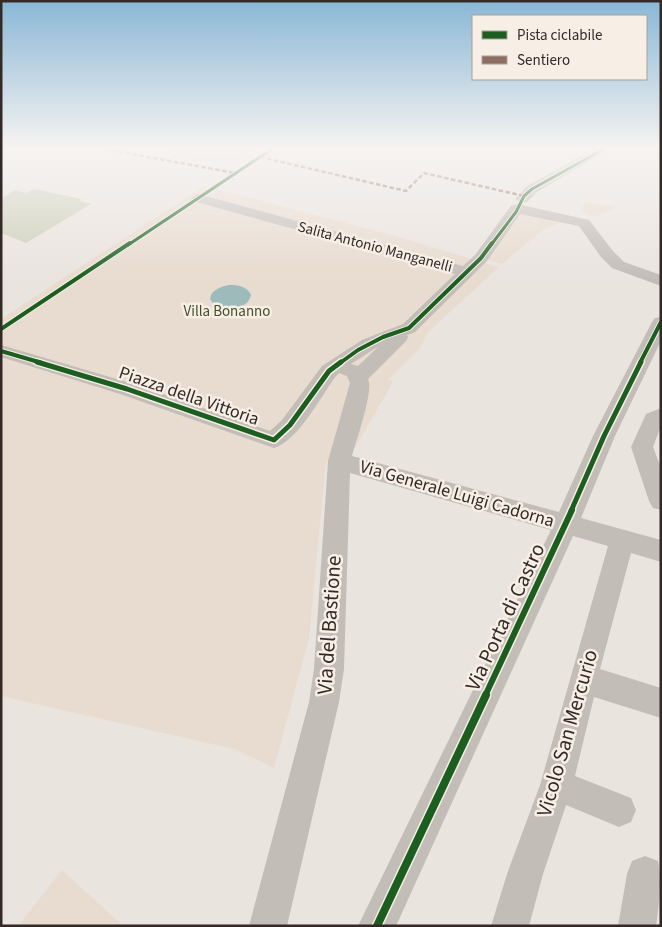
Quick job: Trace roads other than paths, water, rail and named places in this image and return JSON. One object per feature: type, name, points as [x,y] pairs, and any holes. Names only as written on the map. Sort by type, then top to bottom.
[{"type":"street","points":[[336,365],[354,372],[358,377],[481,258],[529,192]]},
{"type":"street","name":"Salita Antonio Manganelli","points":[[198,198],[466,272]]},
{"type":"street","points":[[520,203],[584,223],[607,254],[618,265],[661,281]]},
{"type":"street","name":"Via Porta di Castro","points":[[377,926],[566,524],[604,436],[661,322]]},
{"type":"street","points":[[336,365],[358,350],[383,337],[409,328]]},
{"type":"street","name":"Piazza della Vittoria","points":[[1,351],[127,389],[274,440],[290,425],[336,365]]},
{"type":"street","name":"Via del Bastione","points":[[268,926],[324,702],[329,669],[339,461],[358,395],[360,383],[358,377]]},
{"type":"street","points":[[661,415],[653,419],[642,448],[661,501]]},
{"type":"street","name":"Via Generale Luigi Cadorna","points":[[339,461],[661,551]]},
{"type":"street","name":"Vicolo San Mercurio","points":[[510,926],[525,874],[556,785],[622,540]]},
{"type":"street","points":[[584,679],[661,703]]},
{"type":"street","points":[[556,785],[619,810]]},
{"type":"street","points":[[637,926],[645,874]]},
{"type":"water","points":[[229,285],[242,287],[249,292],[251,295],[246,304],[236,308],[224,308],[214,305],[210,299],[212,293],[219,288]]},
{"type":"park label","name":"Villa Bonanno","points":[[227,311]]}]
